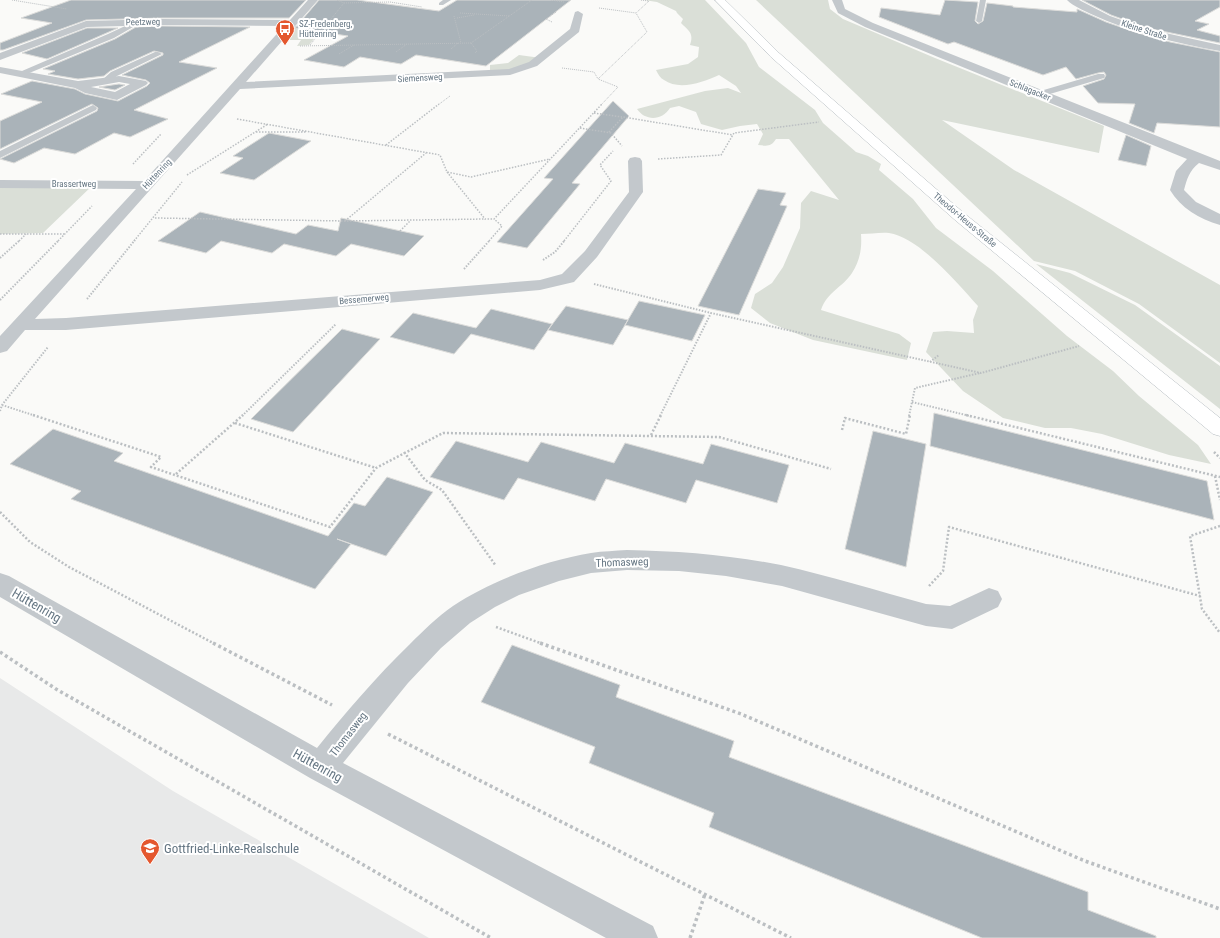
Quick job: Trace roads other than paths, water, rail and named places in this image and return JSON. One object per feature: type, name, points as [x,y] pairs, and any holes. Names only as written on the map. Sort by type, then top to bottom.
[{"type":"street","name":"Hüttenring","points":[[0,347],[313,0]]},
{"type":"street","name":"Theodor-Heuss-Straße","points":[[720,0],[774,55],[960,217],[1220,429]]},
{"type":"street","name":"Kleine Straße","points":[[1072,0],[1084,8],[1114,20],[1177,40],[1220,48]]},
{"type":"street","name":"Schlagacker","points":[[839,5],[869,25],[1220,166]]},
{"type":"street","name":"Siemensweg","points":[[236,86],[264,86],[510,72],[533,64],[575,30],[578,14]]},
{"type":"street","name":"Peetzweg","points":[[0,57],[86,24],[138,22],[292,23]]},
{"type":"street","points":[[0,70],[78,85],[89,90],[117,96],[142,83],[119,79],[78,85]]},
{"type":"street","points":[[1197,158],[1186,165],[1177,190],[1181,198],[1192,207],[1220,220]]},
{"type":"street","name":"Bessemerweg","points":[[19,325],[66,324],[540,285],[568,278],[591,254],[636,192],[635,161]]},
{"type":"street","name":"Brassertweg","points":[[0,184],[148,184]]},
{"type":"street","name":"Thomasweg","points":[[321,767],[359,719],[398,674],[432,640],[461,615],[486,599],[511,587],[559,571],[591,563],[627,560],[679,561],[726,566],[782,576],[926,615],[952,618],[989,598]]},
{"type":"street","name":"Hüttenring","points":[[0,584],[321,767],[641,938]]},
{"type":"lane","points":[[442,7],[448,0]]},
{"type":"lane","points":[[979,21],[983,0]]},
{"type":"lane","points":[[20,74],[111,36],[138,22]]},
{"type":"lane","points":[[104,81],[114,74],[158,54]]},
{"type":"lane","points":[[1040,94],[1101,76]]},
{"type":"lane","points":[[0,155],[93,108]]},
{"type":"place","name":"SZ-Fredenberg, Hüttenring","points":[[285,46]]},
{"type":"place","name":"Gottfried-Linke-Realschule","points":[[150,865]]}]
